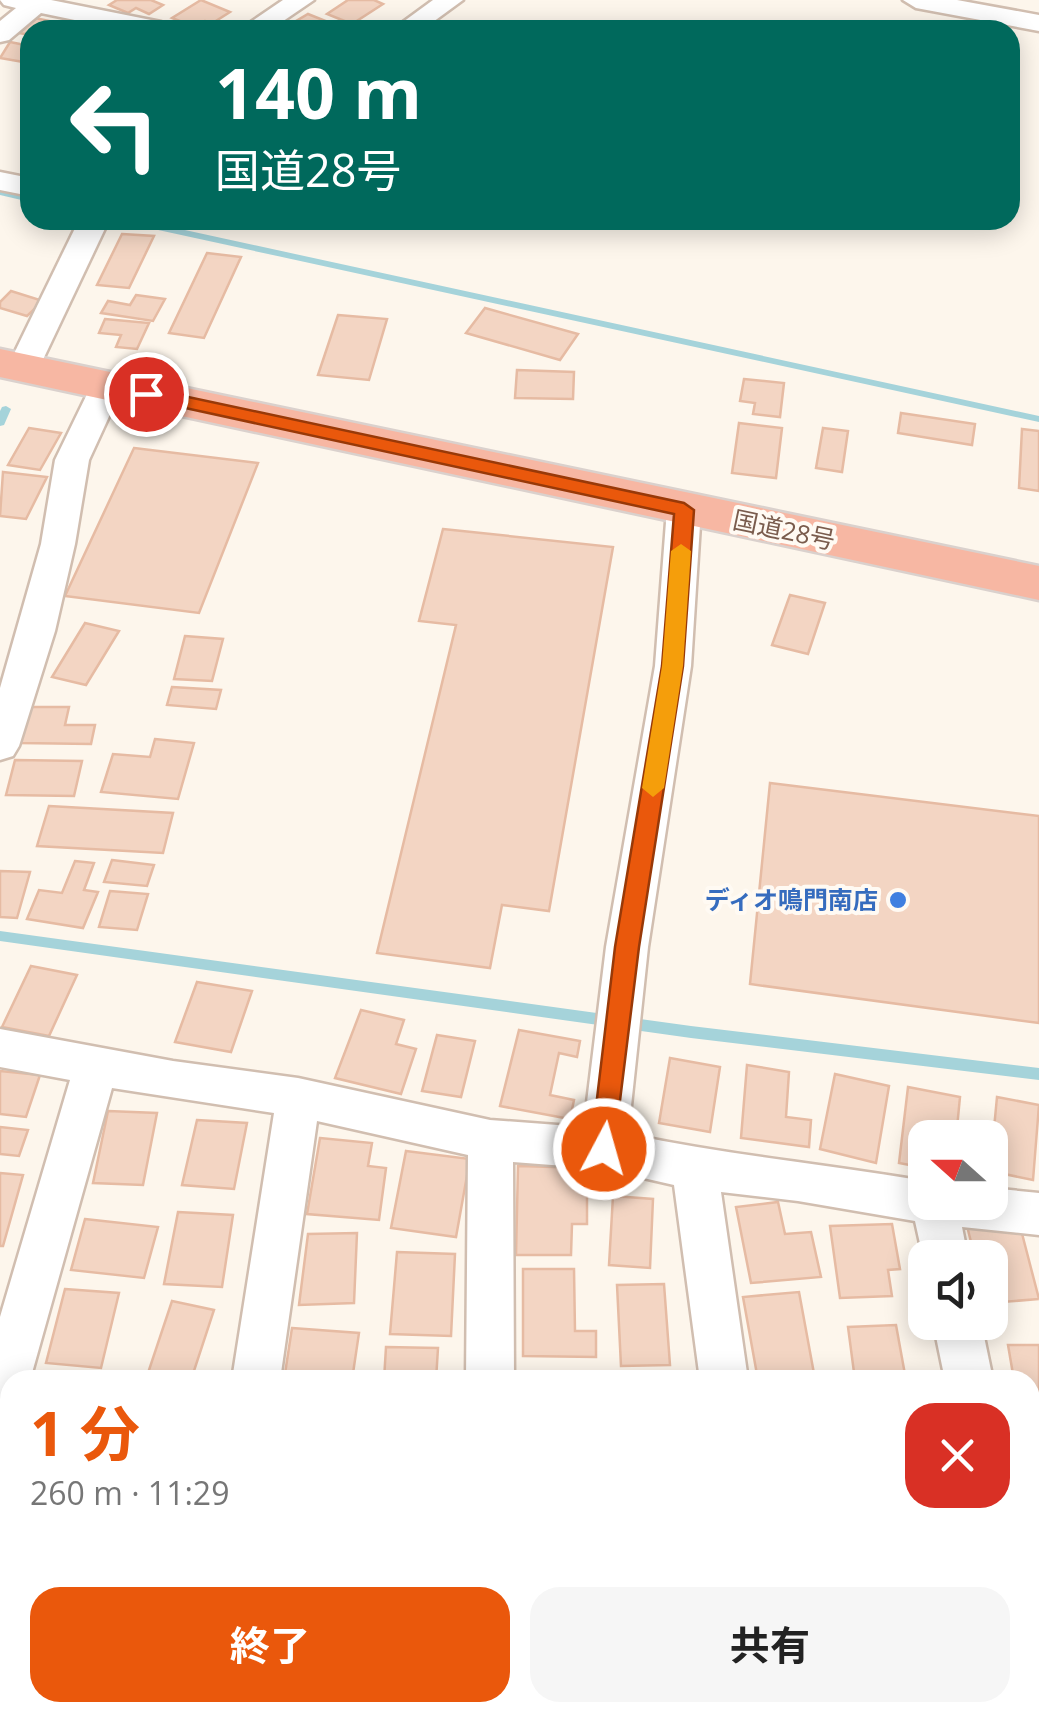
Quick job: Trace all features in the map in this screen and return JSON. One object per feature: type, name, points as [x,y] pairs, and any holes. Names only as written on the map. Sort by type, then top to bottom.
[{"type":"highway","name":"国道28号","points":[[12,365],[1039,583]]},
{"type":"street","points":[[268,20],[301,0]]},
{"type":"street","points":[[420,20],[450,0]]},
{"type":"street","points":[[916,0],[1039,22]]},
{"type":"street","points":[[0,34],[24,3],[83,6],[128,20]]},
{"type":"street","points":[[12,365],[88,230]]},
{"type":"street","points":[[0,746],[37,631],[58,544],[72,460],[107,386]]},
{"type":"street","points":[[604,1149],[627,947],[672,666],[684,510]]},
{"type":"street","points":[[0,1048],[96,1068],[298,1097],[490,1140],[604,1149],[695,1169],[798,1180],[908,1198]]},
{"type":"street","points":[[8,1370],[96,1068]]},
{"type":"street","points":[[257,1370],[298,1097]]},
{"type":"street","points":[[490,1140],[490,1370]]},
{"type":"street","points":[[695,1169],[723,1370]]},
{"type":"street","points":[[1008,1211],[1039,1214]]},
{"type":"street","points":[[961,1340],[967,1370]]},
{"type":"building","points":[[117,0],[151,0],[163,5],[149,14],[136,8],[128,13],[109,5]]},
{"type":"building","points":[[201,0],[230,12],[217,20],[172,18]]},
{"type":"building","points":[[348,0],[383,4],[358,20],[342,20],[327,14]]},
{"type":"building","points":[[308,14],[323,20],[298,20]]},
{"type":"building","points":[[10,42],[20,44],[20,61],[0,58]]},
{"type":"building","points":[[122,234],[154,236],[129,288],[97,285]]},
{"type":"building","points":[[207,253],[241,257],[204,338],[169,333]]},
{"type":"building","points":[[11,291],[43,301],[27,316],[0,308],[0,302]]},
{"type":"building","points":[[136,295],[165,299],[153,321],[101,313],[108,301],[130,305]]},
{"type":"building","points":[[485,308],[578,334],[560,360],[466,333]]},
{"type":"building","points":[[338,315],[387,319],[369,380],[318,375]]},
{"type":"building","points":[[105,319],[149,323],[137,349],[116,347],[121,335],[99,333]]},
{"type":"building","points":[[517,370],[574,372],[573,399],[515,398]]},
{"type":"building","points":[[744,379],[784,383],[780,417],[753,414],[755,403],[740,401]]},
{"type":"building","points":[[901,413],[975,424],[972,445],[898,433]]},
{"type":"building","points":[[739,423],[782,428],[776,478],[732,473]]},
{"type":"building","points":[[29,428],[61,433],[40,470],[8,465]]},
{"type":"building","points":[[823,428],[848,431],[842,472],[816,468]]},
{"type":"building","points":[[1022,429],[1039,431],[1039,491],[1019,488]]},
{"type":"building","points":[[134,448],[258,463],[199,613],[65,596]]},
{"type":"building","points":[[3,472],[47,477],[26,519],[0,516]]},
{"type":"building","points":[[443,529],[613,547],[549,911],[502,905],[490,968],[377,953],[456,625],[419,621]]},
{"type":"building","points":[[790,595],[825,603],[808,654],[772,645]]},
{"type":"building","points":[[85,623],[119,631],[86,685],[52,677]]},
{"type":"building","points":[[185,636],[223,639],[212,681],[174,679]]},
{"type":"building","points":[[172,687],[221,690],[216,709],[167,705]]},
{"type":"building","points":[[28,707],[69,707],[65,725],[95,725],[91,744],[20,743]]},
{"type":"building","points":[[155,739],[194,743],[178,799],[101,792],[113,754],[150,757]]},
{"type":"building","points":[[15,760],[82,761],[74,796],[6,795]]},
{"type":"building","name":"ディオ鳴門南店","points":[[770,783],[1039,816],[1039,1023],[750,984]]},
{"type":"building","points":[[49,806],[173,813],[163,853],[37,846]]},
{"type":"building","points":[[112,860],[154,865],[147,886],[104,882]]},
{"type":"building","points":[[75,861],[94,863],[84,890],[98,892],[83,928],[27,919],[39,890],[62,893]]},
{"type":"building","points":[[0,871],[30,872],[17,918],[0,917]]},
{"type":"building","points":[[110,891],[148,894],[137,930],[99,927]]},
{"type":"building","points":[[31,966],[77,975],[49,1036],[2,1027]]},
{"type":"building","points":[[197,982],[252,991],[231,1052],[175,1042]]},
{"type":"building","points":[[361,1010],[404,1020],[396,1044],[416,1049],[401,1094],[335,1078]]},
{"type":"building","points":[[519,1030],[580,1041],[577,1057],[559,1053],[550,1095],[574,1100],[570,1119],[500,1106]]},
{"type":"building","points":[[437,1035],[475,1041],[461,1097],[422,1091]]},
{"type":"building","points":[[670,1058],[720,1067],[710,1132],[659,1123]]},
{"type":"building","points":[[747,1065],[789,1072],[786,1117],[811,1120],[809,1147],[741,1138]]},
{"type":"building","points":[[0,1071],[40,1075],[26,1117],[0,1114]]},
{"type":"building","points":[[835,1074],[889,1086],[876,1163],[820,1149]]},
{"type":"building","points":[[908,1087],[960,1097],[958,1120],[908,1120],[908,1165],[899,1163]]},
{"type":"building","points":[[997,1097],[1039,1105],[1033,1180],[1008,1175],[1008,1120],[995,1120]]},
{"type":"building","points":[[108,1111],[157,1113],[143,1185],[93,1183]]},
{"type":"building","points":[[197,1120],[247,1123],[234,1189],[182,1185]]},
{"type":"building","points":[[0,1127],[28,1130],[19,1156],[0,1154]]},
{"type":"building","points":[[320,1138],[372,1143],[368,1166],[386,1168],[379,1220],[307,1214]]},
{"type":"building","points":[[406,1151],[470,1159],[456,1237],[391,1228]]},
{"type":"building","points":[[518,1166],[587,1168],[587,1224],[572,1224],[571,1255],[516,1255]]},
{"type":"building","points":[[0,1173],[23,1175],[3,1246],[0,1246]]},
{"type":"building","points":[[613,1196],[653,1199],[650,1268],[609,1265]]},
{"type":"building","points":[[778,1202],[785,1234],[811,1232],[821,1277],[751,1283],[736,1207]]},
{"type":"building","points":[[178,1212],[233,1215],[222,1287],[164,1284]]},
{"type":"building","points":[[85,1219],[158,1227],[144,1278],[71,1270]]},
{"type":"building","points":[[1019,1222],[1039,1299],[1008,1302],[1008,1240],[970,1240],[967,1226]]},
{"type":"building","points":[[892,1224],[900,1269],[888,1270],[892,1296],[840,1298],[830,1226]]},
{"type":"building","points":[[357,1233],[354,1303],[299,1305],[308,1234]]},
{"type":"building","points":[[397,1252],[455,1254],[451,1336],[390,1334]]},
{"type":"building","points":[[523,1269],[574,1269],[575,1331],[596,1331],[596,1357],[523,1356]]},
{"type":"building","points":[[664,1284],[670,1365],[621,1366],[617,1285]]},
{"type":"building","points":[[65,1289],[119,1293],[101,1368],[46,1363]]},
{"type":"building","points":[[799,1292],[813,1370],[756,1370],[743,1297]]},
{"type":"building","points":[[172,1301],[214,1310],[194,1370],[149,1370]]},
{"type":"building","points":[[896,1325],[904,1370],[854,1370],[848,1327]]},
{"type":"building","points":[[292,1328],[359,1333],[353,1370],[286,1370]]},
{"type":"building","points":[[1008,1345],[1039,1345],[1039,1370],[1012,1370]]},
{"type":"building","points":[[386,1347],[438,1348],[437,1370],[385,1370]]},
{"type":"waterway","points":[[407,20],[436,0]]},
{"type":"waterway","points":[[994,20],[1002,12]]},
{"type":"waterway","points":[[0,192],[20,197]]},
{"type":"waterway","points":[[172,230],[1039,419]]},
{"type":"waterway","points":[[0,423],[6,409]]},
{"type":"waterway","points":[[0,936],[691,1032],[1039,1074]]},
{"type":"slow traffic","points":[[653,788],[672,666],[681,551]]},
{"type":"place","name":"ディオ鳴門南店","points":[[898,900]]},
{"type":"route","points":[[146,394],[684,510],[672,666],[627,947],[604,1149]]}]
